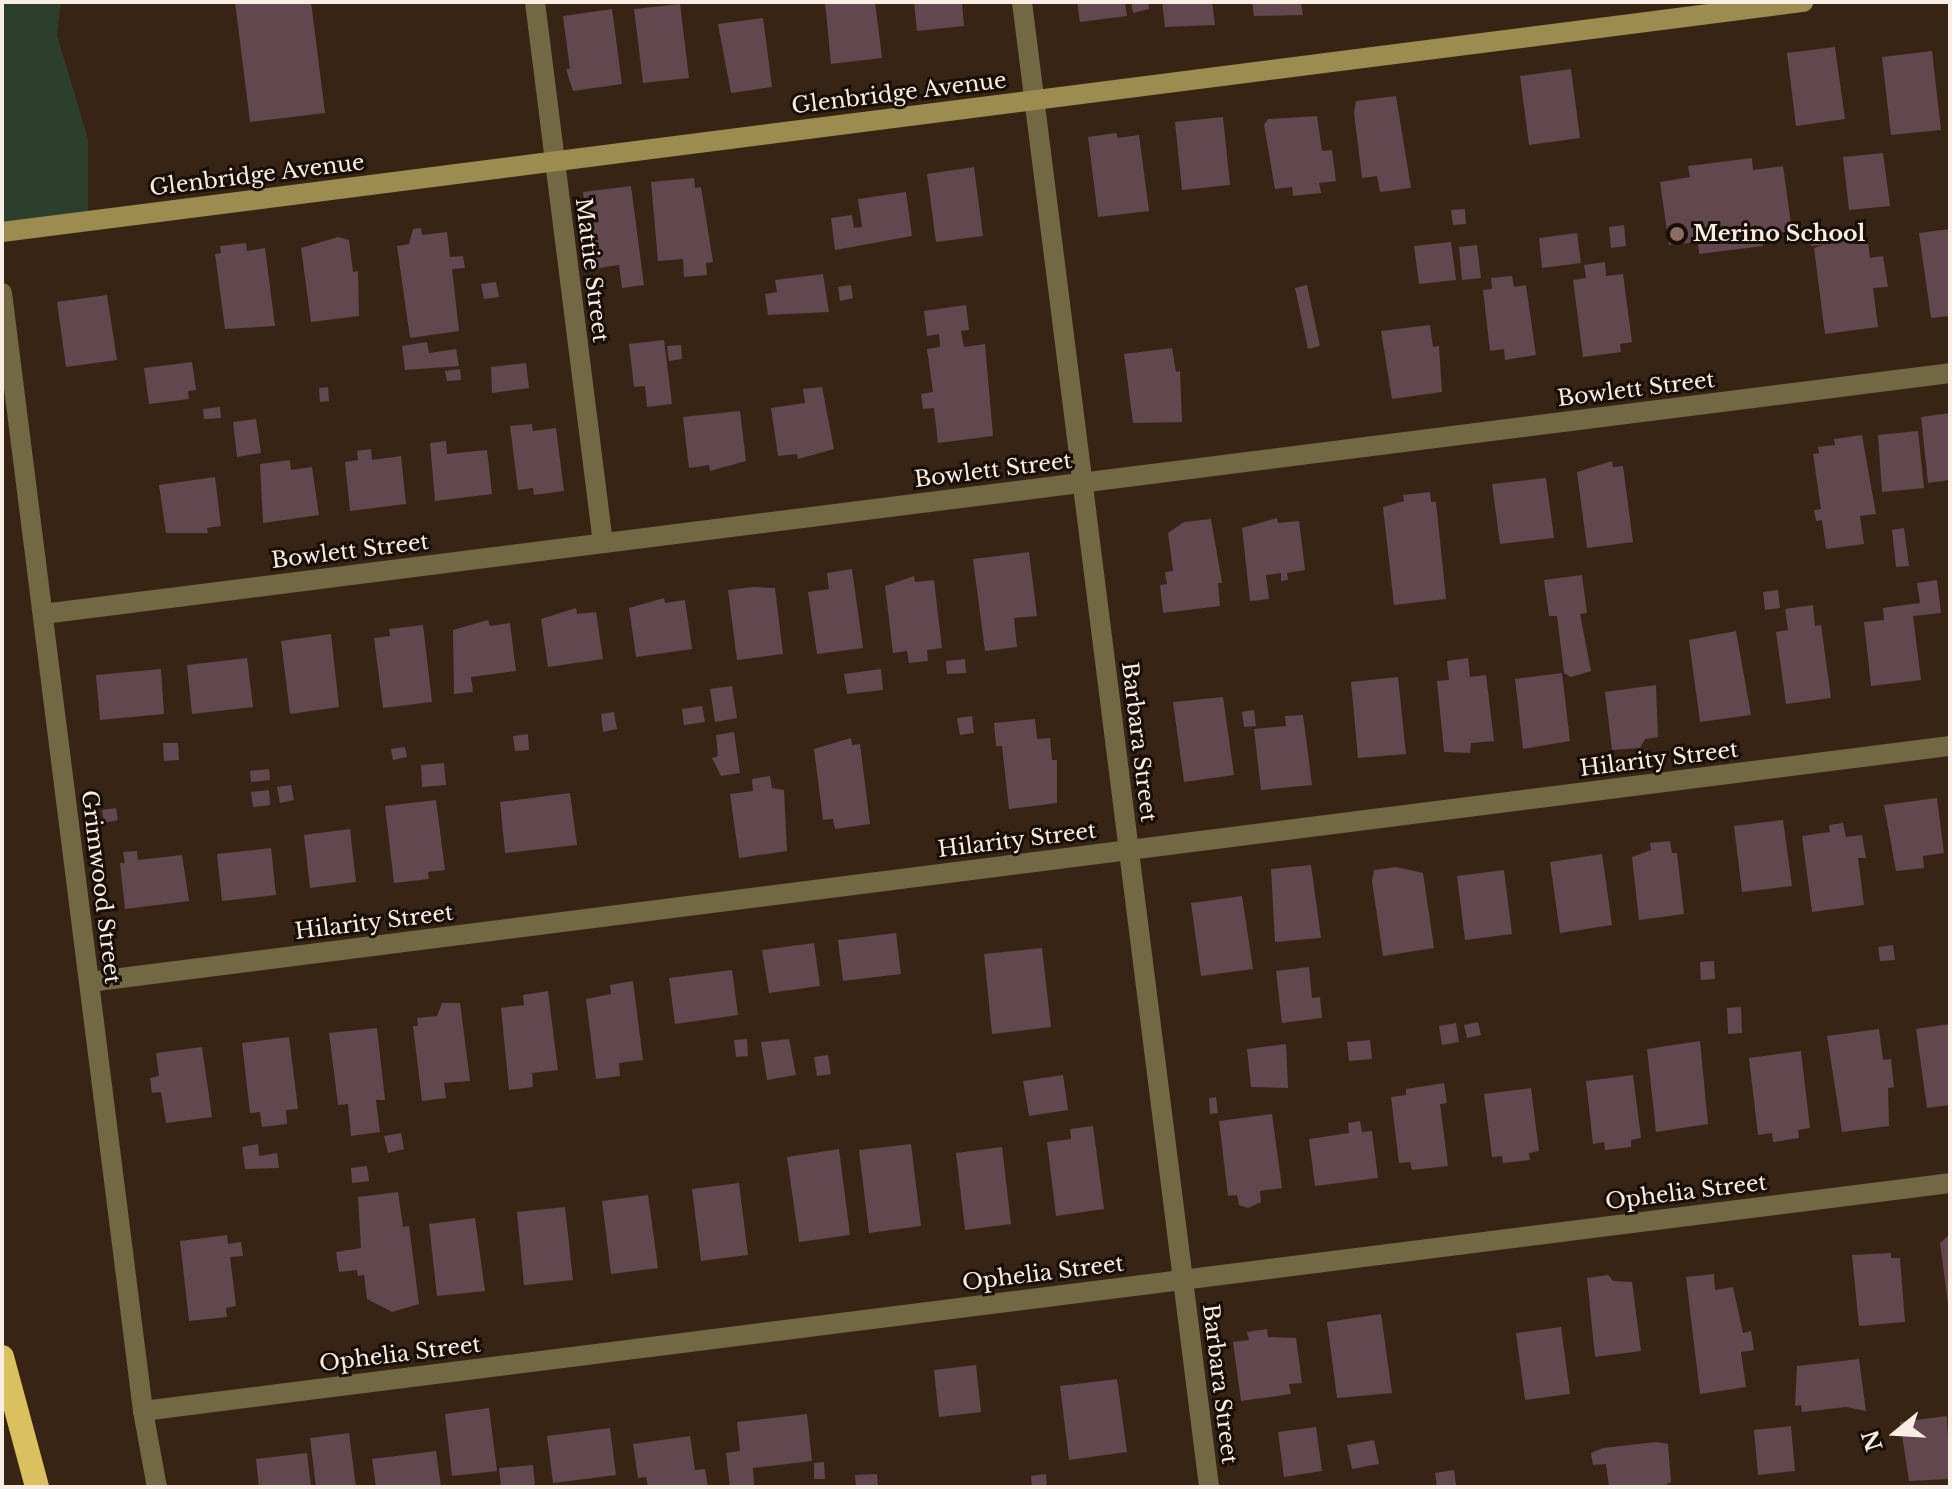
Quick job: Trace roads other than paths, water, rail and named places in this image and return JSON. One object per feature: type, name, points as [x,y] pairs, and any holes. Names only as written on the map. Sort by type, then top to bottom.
[{"type":"highway","points":[[2,1357],[37,1487]]},
{"type":"main road","name":"Glenbridge Avenue","points":[[2,232],[1803,2]]},
{"type":"street","name":"Mattie Street","points":[[535,2],[603,543]]},
{"type":"street","name":"Barbara Street","points":[[1022,2],[1209,1487]]},
{"type":"street","name":"Grimwood Street","points":[[2,293],[143,1411],[157,1487]]},
{"type":"street","name":"Bowlett Street","points":[[43,614],[1950,373]]},
{"type":"street","name":"Hilarity Street","points":[[89,982],[1950,746]]},
{"type":"street","name":"Ophelia Street","points":[[143,1411],[1950,1183]]},
{"type":"place","name":"Merino School","points":[[1677,234]]}]
